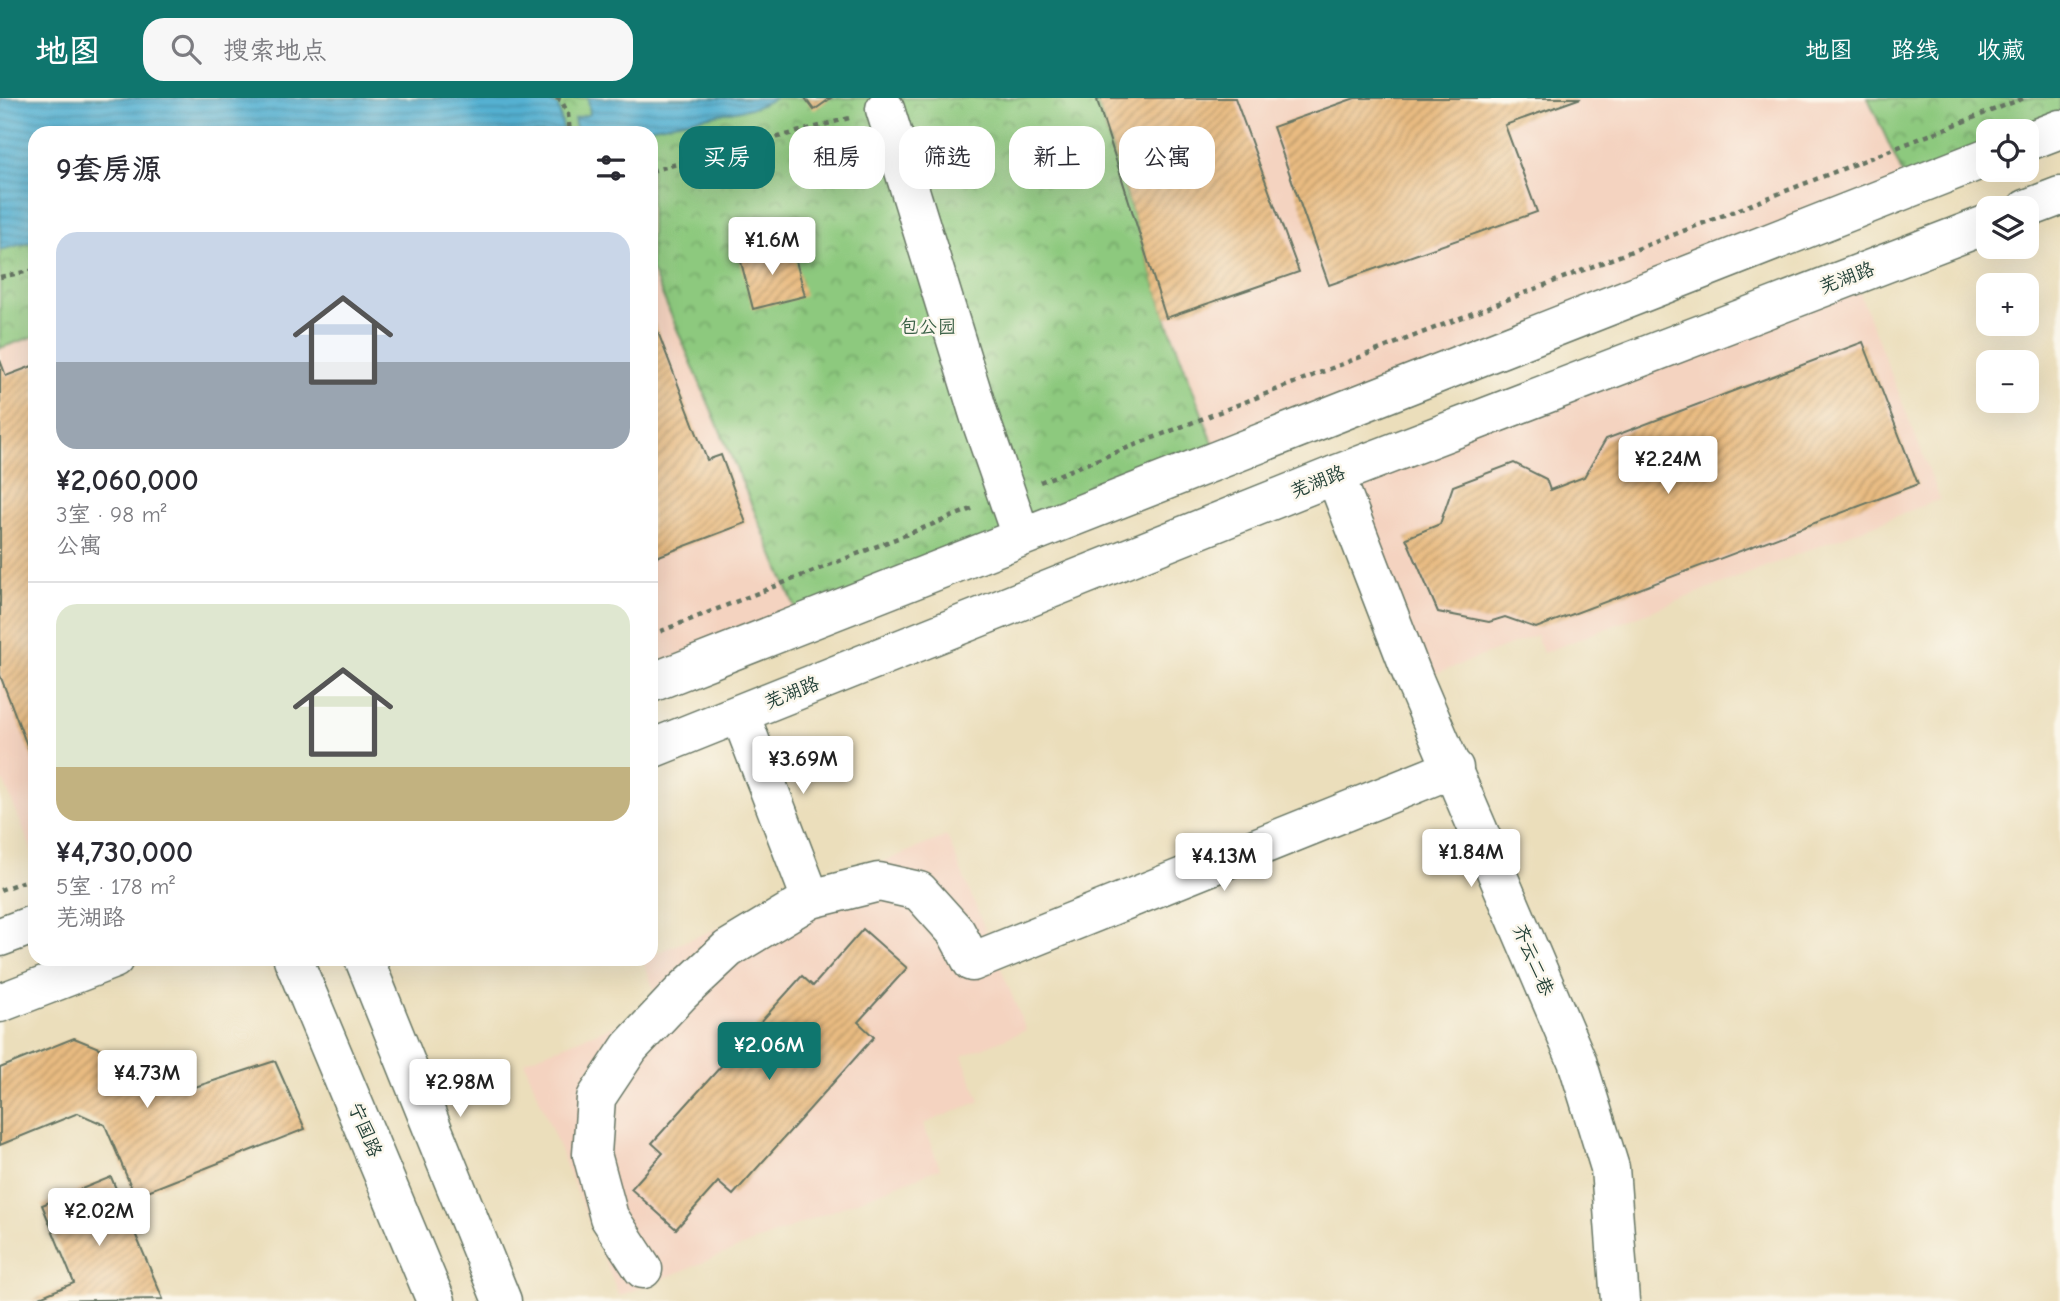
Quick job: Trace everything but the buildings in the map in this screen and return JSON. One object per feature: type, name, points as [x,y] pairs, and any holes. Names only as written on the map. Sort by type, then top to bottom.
[{"type":"main road","points":[[885,109],[979,415],[1021,537]]},
{"type":"main road","points":[[2039,137],[2060,129]]},
{"type":"main road","points":[[658,680],[1976,162]]},
{"type":"main road","points":[[2039,204],[2060,196]]},
{"type":"main road","name":"芜湖路","points":[[658,746],[1335,475],[1976,229]]},
{"type":"main road","name":"齐云二巷","points":[[1335,475],[1415,682],[1577,1061],[1610,1168],[1620,1301]]},
{"type":"main road","points":[[740,713],[811,899]]},
{"type":"main road","points":[[643,1269],[609,1217],[605,1205],[592,1154],[596,1098],[630,1047],[681,993],[728,950],[811,899],[879,882],[919,891],[956,932],[972,962],[1454,768]]},
{"type":"main road","points":[[0,937],[28,927]]},
{"type":"main road","points":[[0,1003],[96,966]]},
{"type":"main road","name":"宁国路","points":[[296,966],[436,1301]]},
{"type":"main road","points":[[367,966],[502,1301]]},
{"type":"path","points":[[556,98],[561,100],[568,114],[569,126]]},
{"type":"path","points":[[658,632],[2024,98]]},
{"type":"path","points":[[658,169],[885,109]]},
{"type":"path","points":[[0,277],[28,271]]},
{"type":"path","points":[[0,890],[28,880]]},
{"type":"shaded area","points":[[1096,98],[1868,98],[1909,188],[1219,459],[1166,318],[1125,189],[1215,189],[1215,126],[1119,126],[1119,170]]},
{"type":"shaded area","points":[[1853,276],[1940,499],[1543,653],[1536,635],[1415,682],[1335,476]]},
{"type":"shaded area","points":[[658,284],[802,623],[658,680]]},
{"type":"shaded area","points":[[28,338],[28,841],[4,782],[0,782],[0,348]]},
{"type":"shaded area","points":[[947,836],[1026,1030],[962,1056],[980,1101],[923,1124],[940,1168],[619,1296],[524,1061],[661,1007],[645,966],[658,966],[658,952]]},
{"type":"green space","name":"包公园","points":[[0,98],[1096,98],[1105,126],[1009,126],[1009,189],[1105,189],[1105,126],[1119,170],[1119,189],[1125,189],[1166,318],[1219,459],[802,623],[658,284],[658,126],[28,126],[28,338],[0,348]]},
{"type":"green space","points":[[1868,98],[2060,98],[2060,129],[2039,130],[2039,119],[1976,119],[1976,162],[1909,188]]},
{"type":"water","points":[[0,98],[544,98],[558,106],[562,126],[28,126],[28,243],[0,250]]},
{"type":"water","points":[[588,98],[776,98],[756,107],[658,126],[576,126],[574,119],[590,114]]}]
